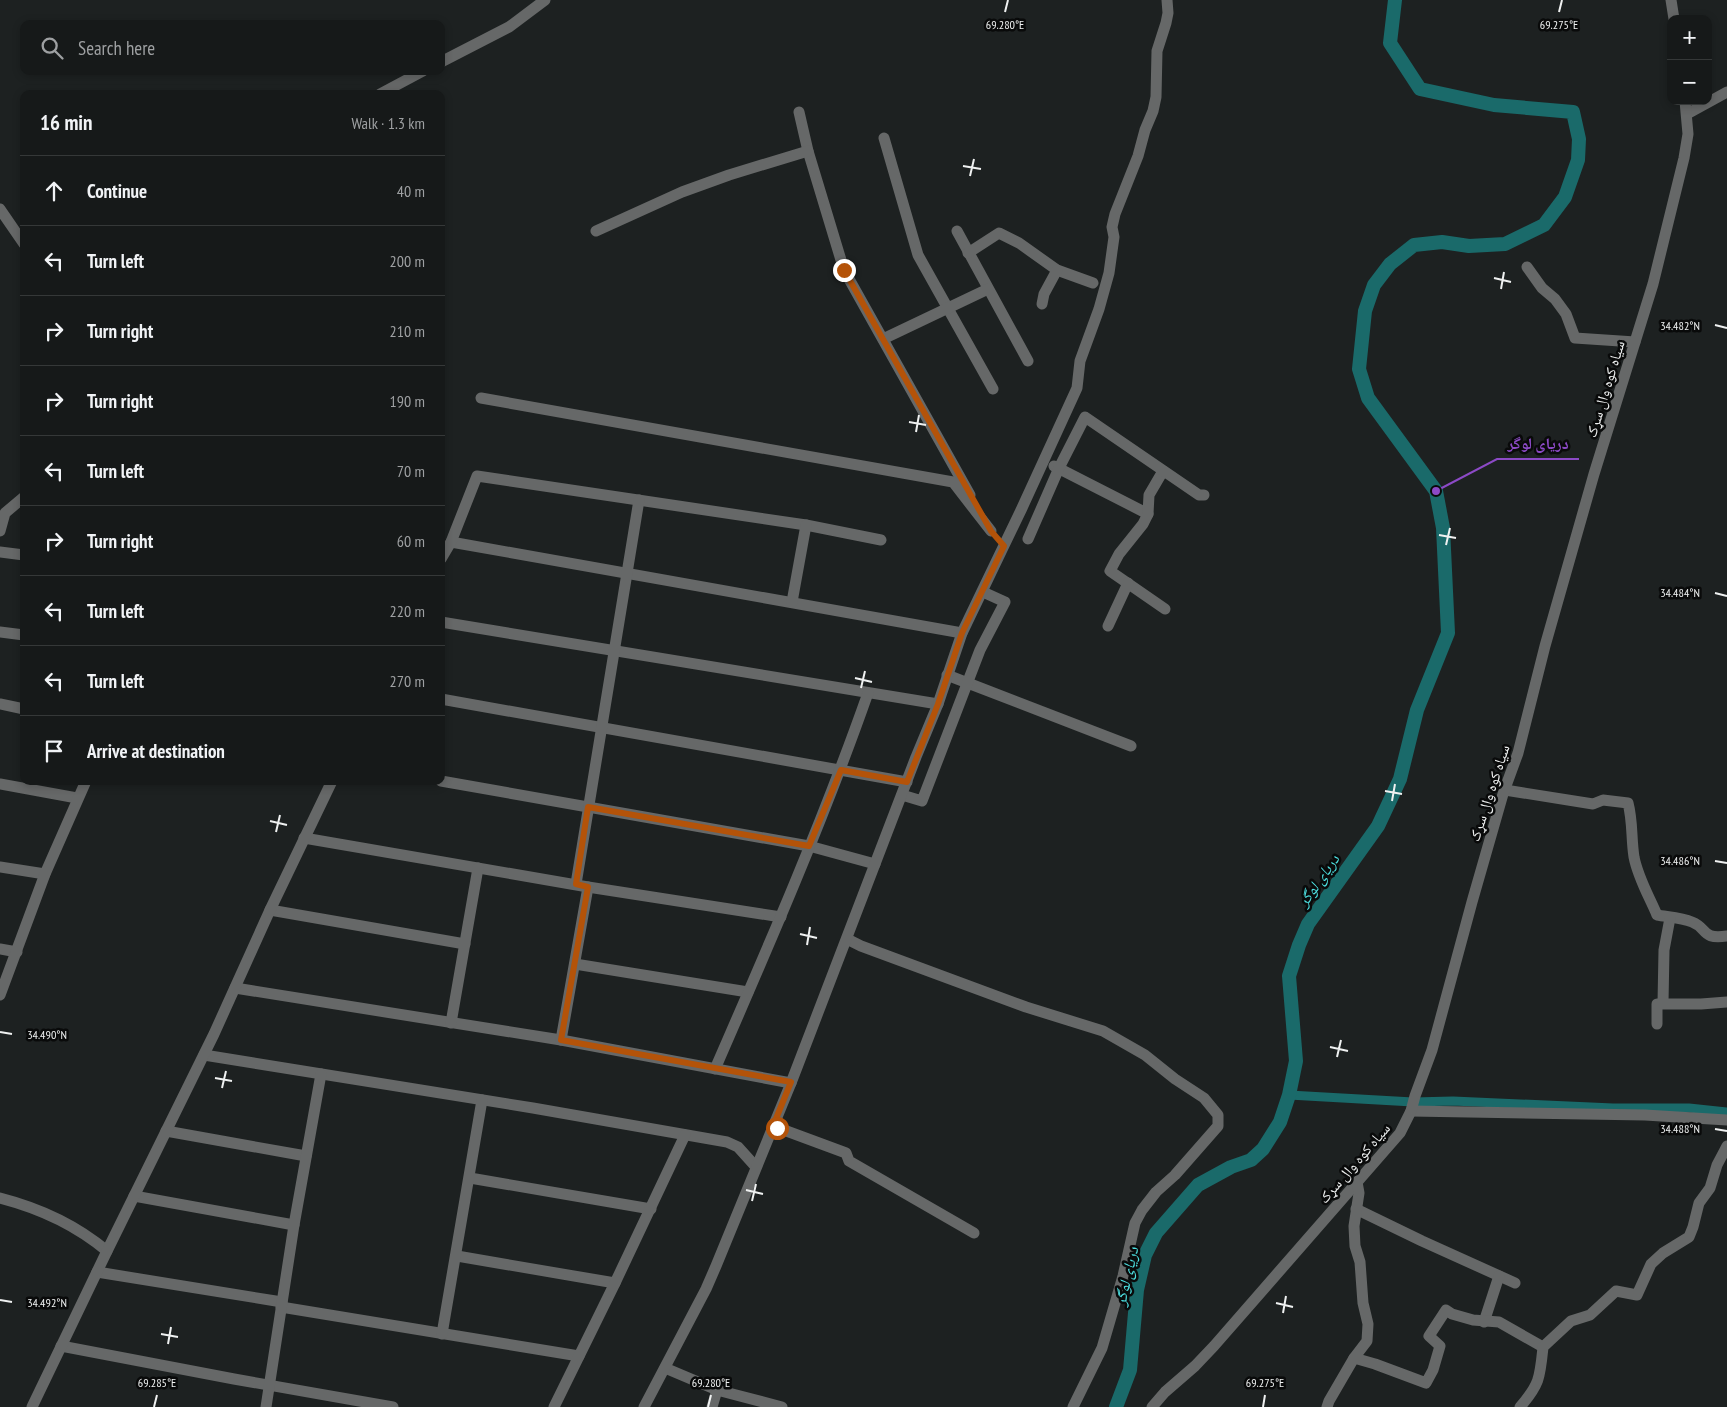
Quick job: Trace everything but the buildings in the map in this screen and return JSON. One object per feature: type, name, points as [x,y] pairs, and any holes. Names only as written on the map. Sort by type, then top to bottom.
[{"type":"street","points":[[445,60],[510,27],[545,0]]},
{"type":"street","points":[[644,1407],[706,1289],[756,1167],[775,1127],[791,1082],[853,942],[875,864],[938,704],[962,633],[983,592],[1077,388],[1080,361],[1099,309],[1109,273],[1114,237],[1112,227],[1115,214],[1138,156],[1145,130],[1153,111],[1156,97],[1157,51],[1168,13],[1167,0]]},
{"type":"street","points":[[1672,0],[1674,15]]},
{"type":"street","points":[[388,90],[416,75]]},
{"type":"street","points":[[1687,114],[1727,92]]},
{"type":"street","name":"سیاه کوه وال سړک","points":[[1152,1407],[1164,1392],[1195,1366],[1214,1346],[1400,1133],[1413,1105],[1432,1050],[1472,902],[1505,790],[1518,753],[1545,646],[1594,474],[1653,284],[1684,158],[1688,134],[1686,105]]},
{"type":"street","points":[[799,112],[808,151],[844,270],[991,531]]},
{"type":"street","points":[[884,138],[918,255],[993,390]]},
{"type":"street","points":[[596,231],[682,192],[729,175],[808,151]]},
{"type":"street","points":[[0,209],[20,238]]},
{"type":"street","points":[[957,231],[1028,361]]},
{"type":"street","points":[[968,253],[999,233],[1019,243],[1057,270],[1093,283]]},
{"type":"street","points":[[1527,267],[1542,288],[1555,299],[1566,314],[1575,338],[1635,342]]},
{"type":"street","points":[[1042,304],[1044,294],[1057,270]]},
{"type":"street","points":[[883,339],[988,289]]},
{"type":"street","points":[[481,398],[953,482],[1004,546]]},
{"type":"street","points":[[1028,539],[1059,468],[1085,417],[1199,495],[1204,495]]},
{"type":"street","points":[[1043,461],[1148,514]]},
{"type":"street","points":[[1163,471],[1149,495],[1148,514],[1143,524],[1119,554],[1110,571],[1165,609]]},
{"type":"street","points":[[445,552],[451,542],[477,476],[806,525],[881,540]]},
{"type":"street","points":[[0,531],[5,513],[20,500]]},
{"type":"street","points":[[576,884],[639,500]]},
{"type":"street","points":[[0,502],[5,513]]},
{"type":"street","points":[[792,602],[806,525]]},
{"type":"street","points":[[451,542],[962,633]]},
{"type":"street","points":[[0,552],[20,554]]},
{"type":"street","points":[[1108,626],[1128,584]]},
{"type":"street","points":[[902,795],[922,801],[966,682],[1005,602],[983,592]]},
{"type":"street","points":[[445,623],[938,704]]},
{"type":"street","points":[[0,632],[20,634]]},
{"type":"street","points":[[947,675],[1131,746]]},
{"type":"street","points":[[715,1069],[781,918],[841,770],[868,693]]},
{"type":"street","points":[[445,700],[907,782]]},
{"type":"street","points":[[0,704],[20,708]]},
{"type":"street","points":[[445,782],[809,846],[875,864]]},
{"type":"street","points":[[0,784],[77,798]]},
{"type":"street","points":[[0,995],[45,874],[84,785]]},
{"type":"street","points":[[32,1407],[204,1054],[330,785]]},
{"type":"street","points":[[1505,790],[1594,804],[1603,800],[1628,803],[1632,818],[1634,857],[1641,882],[1657,915],[1694,922],[1706,934],[1717,938],[1727,936]]},
{"type":"street","points":[[304,838],[781,918]]},
{"type":"street","points":[[0,867],[45,874]]},
{"type":"street","points":[[451,1023],[478,868]]},
{"type":"street","points":[[561,1040],[588,887]]},
{"type":"street","points":[[270,910],[465,944]]},
{"type":"street","points":[[1663,1004],[1664,950],[1670,918]]},
{"type":"street","points":[[853,942],[1026,1007],[1103,1031],[1145,1055],[1175,1079],[1204,1098],[1218,1115],[1218,1126],[1175,1175],[1156,1192],[1135,1223],[1123,1276],[1102,1348],[1073,1407]]},
{"type":"street","points":[[0,949],[17,952]]},
{"type":"street","points":[[575,964],[748,992]]},
{"type":"street","points":[[235,988],[561,1040],[791,1082]]},
{"type":"street","points":[[1657,1024],[1657,1004],[1727,1002]]},
{"type":"street","points":[[204,1054],[727,1142],[738,1147],[756,1167]]},
{"type":"street","points":[[266,1407],[294,1225],[321,1074]]},
{"type":"street","points":[[442,1334],[482,1100]]},
{"type":"street","points":[[1413,1105],[1727,1120]]},
{"type":"street","points":[[775,1127],[846,1154],[849,1161],[974,1233]]},
{"type":"street","points":[[166,1131],[306,1156]]},
{"type":"street","points":[[554,1407],[685,1135]]},
{"type":"street","points":[[1520,1407],[1532,1393],[1540,1377],[1543,1348],[1571,1321],[1590,1315],[1616,1291],[1637,1295],[1651,1264],[1689,1237],[1699,1203],[1710,1188],[1717,1164],[1727,1146]]},
{"type":"street","points":[[470,1178],[651,1209]]},
{"type":"street","points":[[1328,1407],[1329,1401],[1354,1358],[1367,1341],[1368,1324],[1363,1303],[1360,1262],[1355,1246],[1354,1226],[1358,1193],[1357,1182]]},
{"type":"street","points":[[134,1196],[294,1225]]},
{"type":"street","points":[[0,1198],[22,1204],[62,1221],[87,1234],[107,1251]]},
{"type":"street","points":[[1356,1209],[1515,1283]]},
{"type":"street","points":[[456,1256],[615,1283]]},
{"type":"street","points":[[97,1272],[442,1334],[579,1356]]},
{"type":"street","points":[[1484,1322],[1500,1276]]},
{"type":"street","points":[[1354,1358],[1426,1383],[1433,1370],[1440,1346],[1429,1336],[1446,1310],[1452,1314],[1484,1322],[1499,1322],[1543,1348]]},
{"type":"street","points":[[61,1346],[393,1407]]},
{"type":"street","points":[[665,1368],[717,1390],[782,1407]]},
{"type":"street","points":[[712,1407],[717,1390]]},
{"type":"waterway","name":"دریای لوگر","points":[[1116,1407],[1130,1370],[1137,1290],[1145,1255],[1156,1233],[1198,1185],[1231,1167],[1251,1160],[1263,1149],[1280,1122],[1289,1095],[1296,1061],[1289,976],[1299,945],[1308,924],[1378,826],[1400,779],[1417,710],[1448,633],[1443,528],[1436,491],[1368,398],[1359,369],[1365,311],[1374,285],[1390,264],[1414,245],[1442,242],[1469,246],[1505,244],[1544,225],[1565,197],[1578,160],[1579,139],[1573,112],[1494,105],[1420,89],[1390,43],[1395,0]]},
{"type":"waterway","points":[[1289,1095],[1413,1102],[1453,1101],[1613,1108],[1689,1108],[1727,1112]]},
{"type":"place","name":"دریای لوگر","points":[[1436,491]]},
{"type":"route","points":[[777,1128],[773,1126],[791,1082],[561,1040],[588,887],[576,884],[588,807],[809,846],[841,770],[907,782],[938,704],[962,633],[1004,546],[991,531],[844,270]]}]
